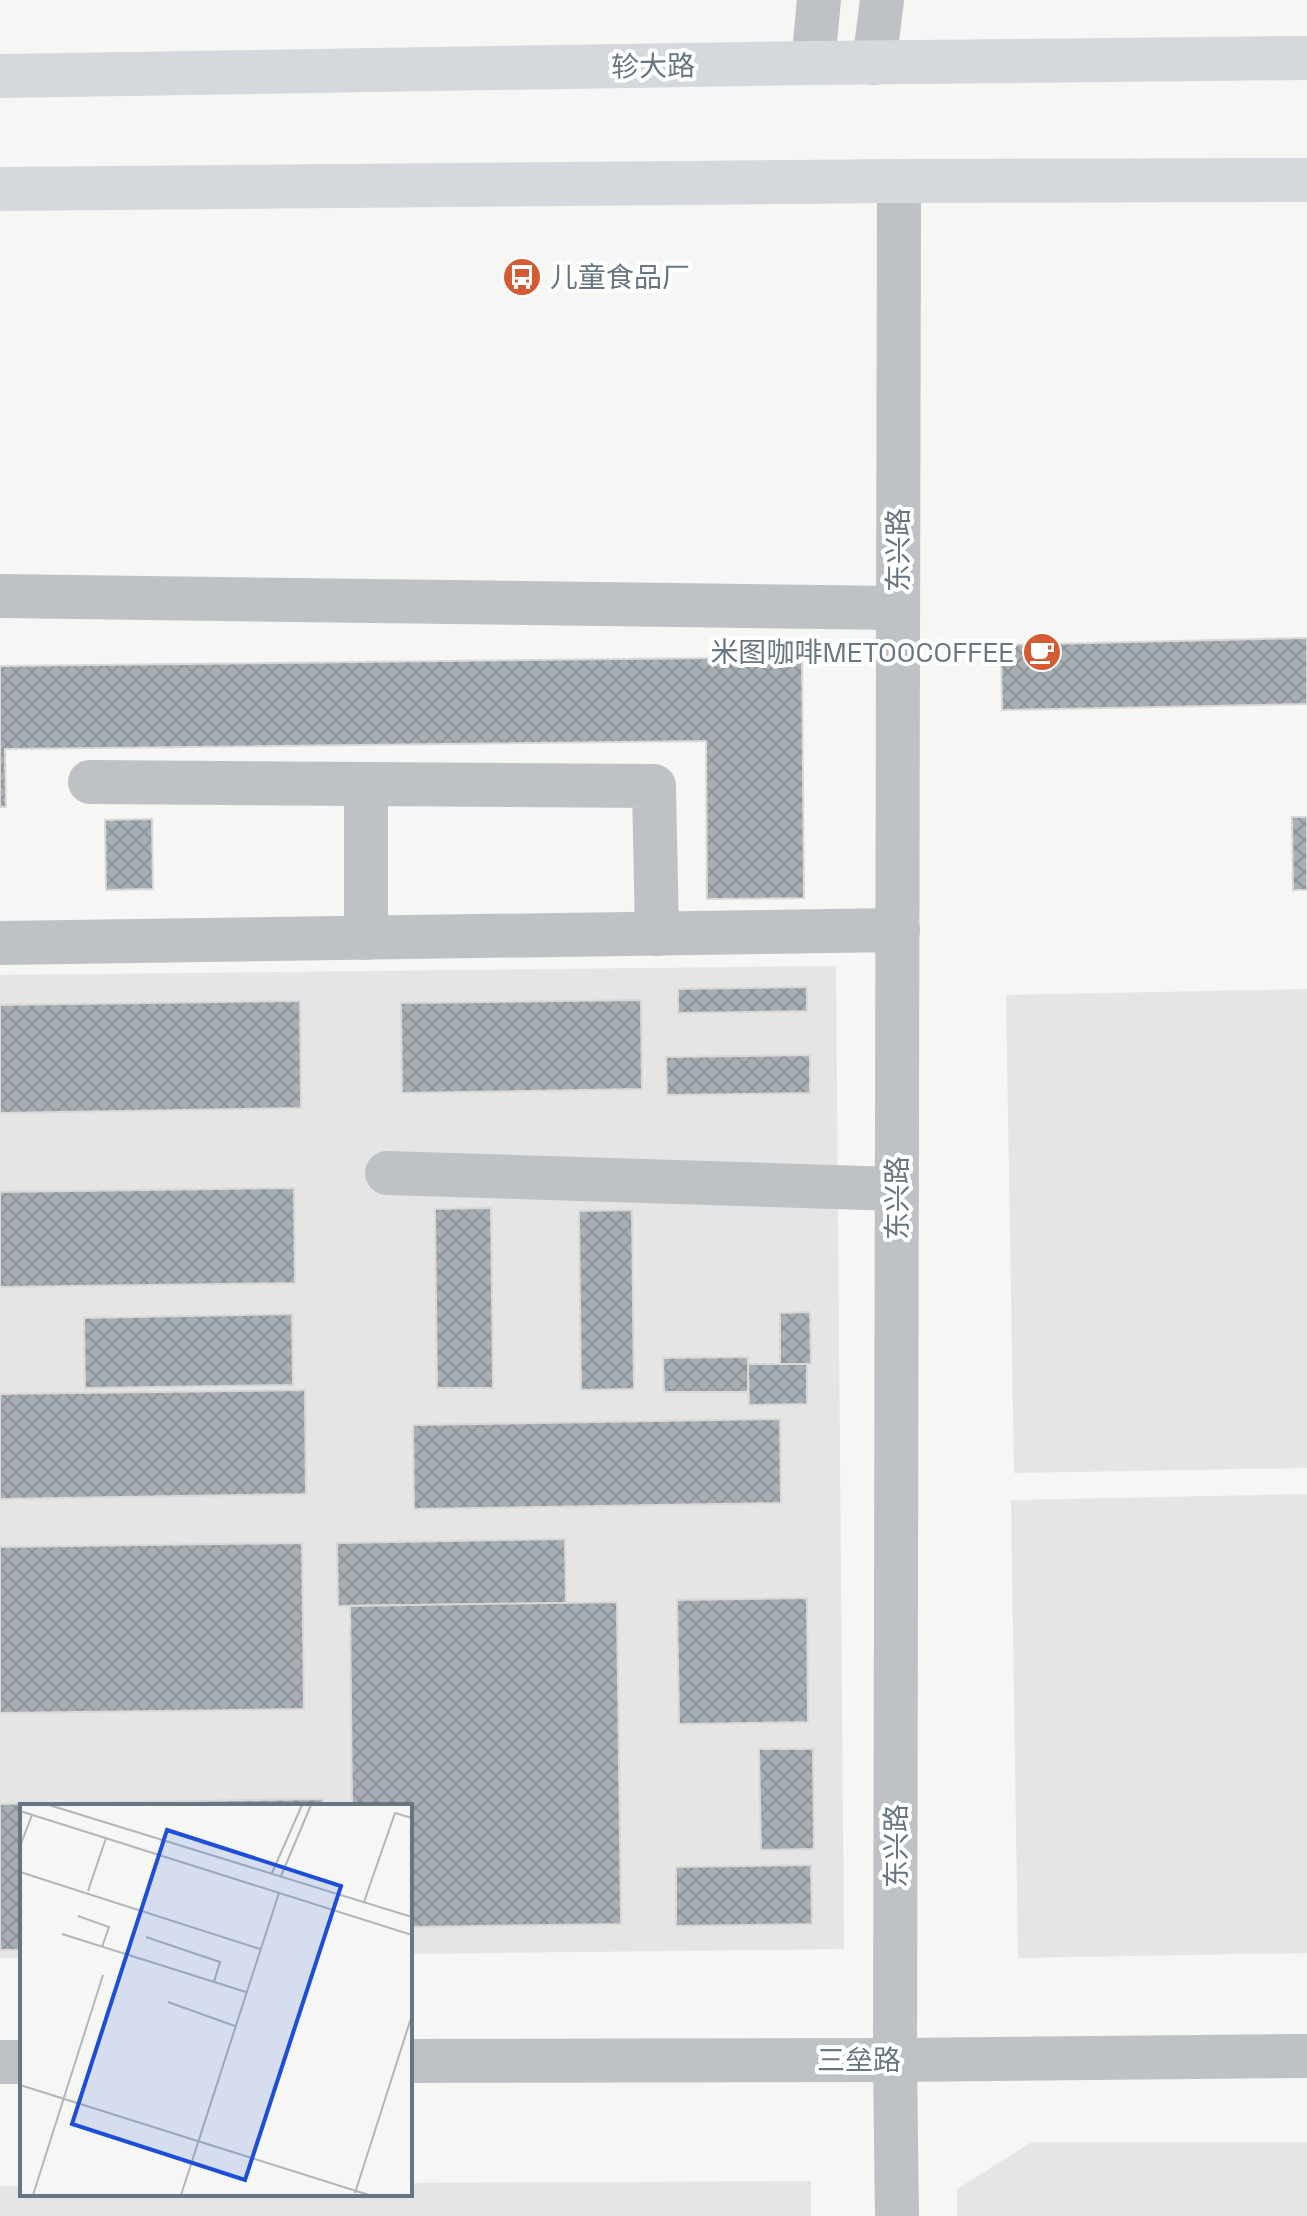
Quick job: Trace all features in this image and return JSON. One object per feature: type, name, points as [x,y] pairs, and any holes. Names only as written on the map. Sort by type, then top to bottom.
[{"type":"highway","name":"轸大路","points":[[0,76],[1307,58]]},
{"type":"highway","points":[[0,189],[1307,180]]},
{"type":"street","points":[[813,63],[819,0]]},
{"type":"street","points":[[874,63],[882,0]]},
{"type":"street","name":"东兴路","points":[[897,2216],[899,181]]},
{"type":"street","points":[[0,596],[898,608]]},
{"type":"street","points":[[90,782],[654,786],[657,934]]},
{"type":"street","points":[[366,784],[366,938]]},
{"type":"street","points":[[0,943],[898,930]]},
{"type":"street","points":[[387,1173],[897,1189]]},
{"type":"street","name":"三垒路","points":[[412,2061],[1307,2056]]},
{"type":"shaded area","points":[[836,966],[844,1949],[412,1954],[412,1804],[20,1804],[20,1958],[0,1958],[0,975]]},
{"type":"shaded area","points":[[1307,989],[1307,1468],[1014,1473],[1006,995]]},
{"type":"shaded area","points":[[1307,1494],[1307,1953],[1018,1958],[1011,1500]]},
{"type":"shaded area","points":[[1032,2142],[1307,2142],[1307,2216],[957,2216],[957,2189]]},
{"type":"shaded area","points":[[811,2181],[811,2216],[0,2216],[0,2186],[20,2186],[20,2196],[412,2196],[412,2183]]},
{"type":"building","points":[[1307,638],[1307,704],[1002,710],[1001,645]]},
{"type":"building","points":[[802,657],[804,898],[707,899],[706,741],[5,749],[6,807],[0,807],[0,666]]},
{"type":"building","points":[[1292,817],[1307,817],[1307,890],[1293,890]]},
{"type":"building","points":[[152,819],[153,889],[106,890],[105,820]]},
{"type":"building","points":[[807,987],[807,1011],[678,1013],[678,989]]},
{"type":"building","points":[[641,1000],[642,1089],[402,1093],[401,1003]]},
{"type":"building","points":[[300,1001],[301,1108],[0,1113],[0,1005]]},
{"type":"building","points":[[810,1055],[810,1093],[667,1095],[666,1057]]},
{"type":"building","points":[[294,1188],[295,1283],[0,1287],[0,1192]]},
{"type":"building","points":[[491,1208],[493,1388],[437,1388],[435,1209]]},
{"type":"building","points":[[632,1210],[634,1389],[581,1390],[579,1211]]},
{"type":"building","points":[[810,1312],[811,1364],[780,1364],[780,1313]]},
{"type":"building","points":[[292,1314],[293,1385],[85,1388],[84,1318]]},
{"type":"building","points":[[748,1357],[748,1392],[664,1392],[663,1358]]},
{"type":"building","points":[[748,1364],[807,1364],[807,1404],[749,1405]]},
{"type":"building","points":[[305,1390],[306,1494],[0,1499],[0,1394]]},
{"type":"building","points":[[780,1419],[781,1503],[414,1509],[413,1425]]},
{"type":"building","points":[[565,1539],[566,1603],[338,1606],[337,1543]]},
{"type":"building","points":[[302,1543],[304,1709],[0,1713],[0,1547]]},
{"type":"building","points":[[807,1598],[808,1722],[679,1724],[677,1600]]},
{"type":"building","points":[[617,1602],[621,1924],[412,1927],[412,1804],[352,1804],[350,1606]]},
{"type":"building","points":[[759,1749],[813,1749],[814,1849],[761,1850]]},
{"type":"building","points":[[323,1799],[323,1804],[20,1804],[20,1950],[0,1950],[0,1804]]},
{"type":"building","points":[[811,1865],[812,1924],[676,1926],[676,1867]]},
{"type":"place","name":"儿童食品厂","points":[[522,277]]},
{"type":"place","name":"米图咖啡METOOCOFFEE","points":[[1042,652]]}]
